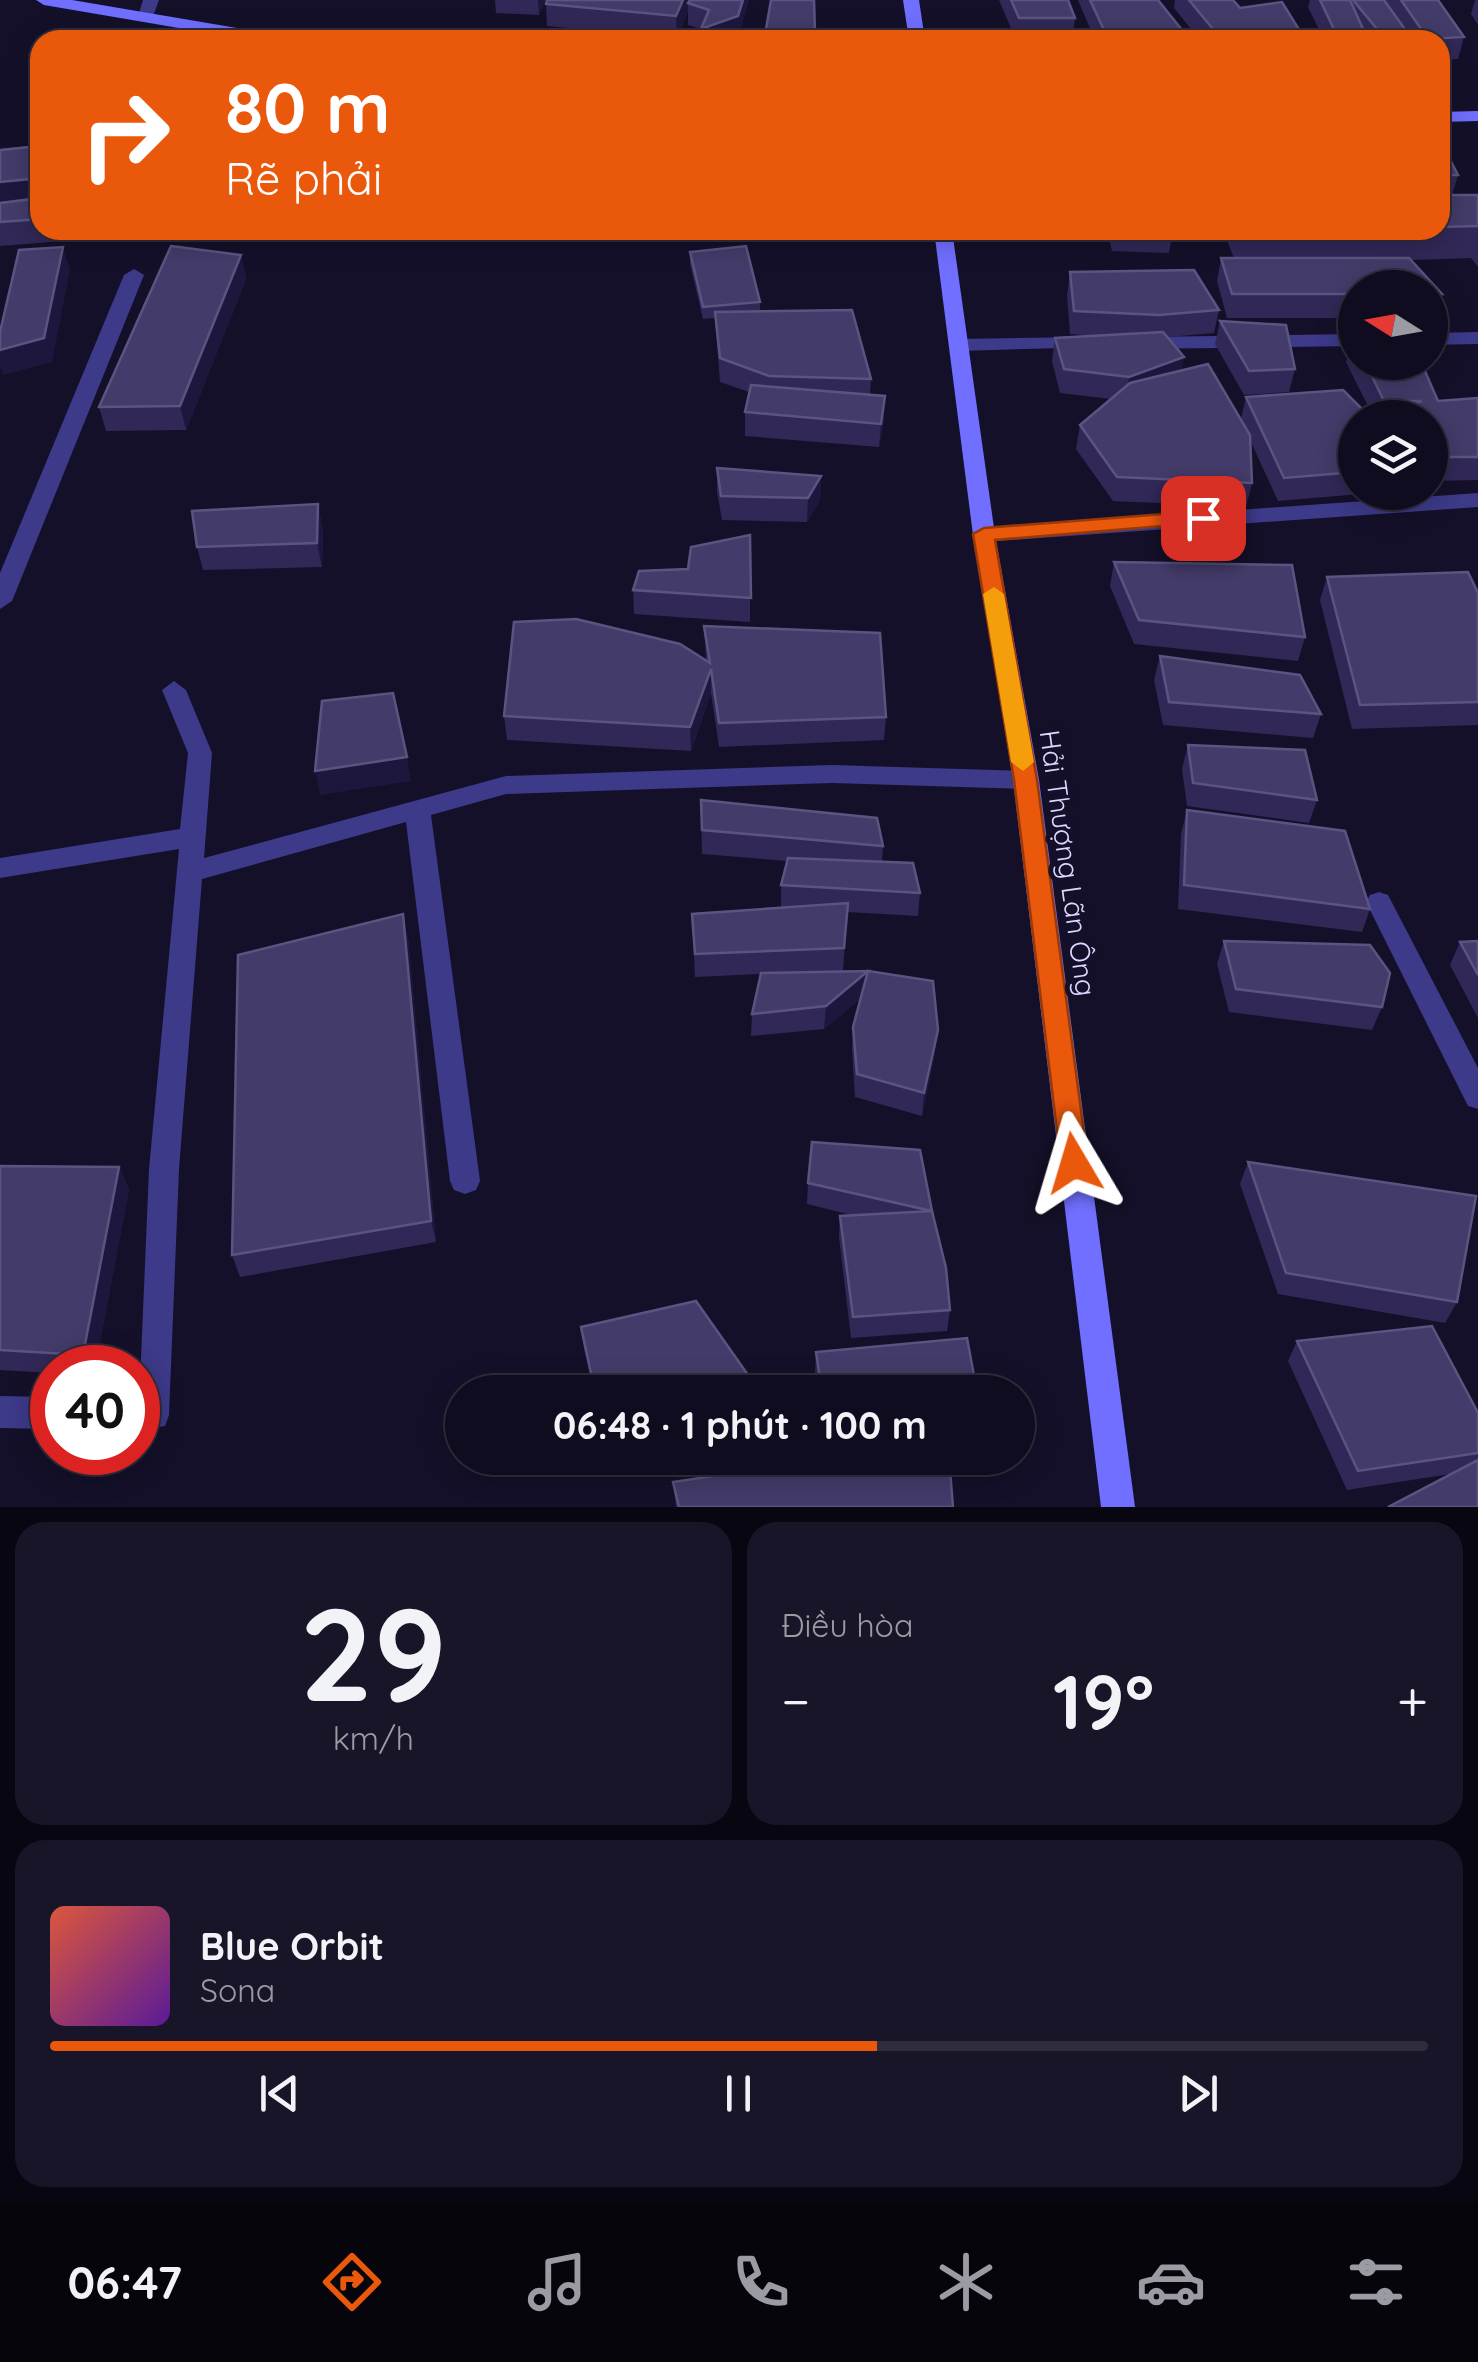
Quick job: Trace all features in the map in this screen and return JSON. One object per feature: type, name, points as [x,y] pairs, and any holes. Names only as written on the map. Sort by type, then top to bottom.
[{"type":"street","points":[[44,0],[149,8],[238,30]]},
{"type":"street","points":[[911,0],[916,30]]},
{"type":"street","points":[[1450,117],[1478,116]]},
{"type":"street","name":"Hải Thượng Lãn Ông","points":[[944,240],[984,534],[1026,780],[1118,1507]]},
{"type":"lane","points":[[0,601],[134,274]]},
{"type":"lane","points":[[1448,339],[1478,338]]},
{"type":"lane","points":[[958,345],[1338,340]]},
{"type":"lane","points":[[984,534],[1478,500]]},
{"type":"lane","points":[[156,1345],[164,1168],[200,752],[174,690]]},
{"type":"lane","points":[[190,872],[506,786],[832,774],[1026,780]]},
{"type":"lane","points":[[418,810],[465,1181]]},
{"type":"lane","points":[[0,868],[194,837]]},
{"type":"lane","points":[[1378,902],[1478,1096]]},
{"type":"lane","points":[[0,1412],[30,1413]]},
{"type":"building","points":[[547,0],[683,0],[676,16],[546,4]]},
{"type":"building","points":[[743,0],[738,16],[701,29],[709,10],[688,3]]},
{"type":"building","points":[[771,0],[814,0],[815,30],[766,29]]},
{"type":"building","points":[[1011,0],[1068,0],[1075,18],[1019,18]]},
{"type":"building","points":[[1090,0],[1158,0],[1182,30],[1104,30]]},
{"type":"building","points":[[1189,0],[1233,0],[1240,8],[1282,2],[1299,30],[1214,30]]},
{"type":"building","points":[[1320,0],[1350,0],[1364,30],[1334,30]]},
{"type":"building","points":[[1353,0],[1384,0],[1406,30],[1378,30]]},
{"type":"building","points":[[1401,0],[1438,0],[1464,37],[1450,38],[1450,30],[1422,30]]},
{"type":"building","points":[[30,147],[30,179],[0,182],[0,150]]},
{"type":"building","points":[[1450,195],[1478,195],[1478,226],[1450,227]]},
{"type":"building","points":[[30,199],[30,220],[0,222],[0,203]]},
{"type":"building","points":[[171,246],[241,255],[180,406],[99,407]]},
{"type":"building","points":[[746,246],[760,302],[703,307],[690,252]]},
{"type":"building","points":[[63,247],[44,338],[0,350],[0,332],[19,250]]},
{"type":"building","points":[[1221,258],[1409,258],[1420,270],[1338,270],[1338,294],[1232,294]]},
{"type":"building","points":[[1194,270],[1219,310],[1159,315],[1074,311],[1070,272]]},
{"type":"building","points":[[852,310],[871,379],[769,376],[720,358],[715,312]]},
{"type":"building","points":[[1220,321],[1286,325],[1295,369],[1249,371]]},
{"type":"building","points":[[1163,332],[1184,357],[1129,377],[1064,369],[1055,338]]},
{"type":"building","points":[[1208,364],[1250,435],[1252,483],[1117,477],[1080,425],[1130,383]]},
{"type":"building","points":[[1374,380],[1429,380],[1438,400],[1384,400]]},
{"type":"building","points":[[751,385],[885,396],[881,424],[745,412]]},
{"type":"building","points":[[1343,390],[1353,400],[1338,400],[1338,473],[1284,478],[1246,397]]},
{"type":"building","points":[[1478,398],[1478,457],[1448,457],[1448,400]]},
{"type":"building","points":[[717,468],[821,476],[808,498],[721,496]]},
{"type":"building","points":[[318,504],[317,543],[197,547],[192,511]]},
{"type":"building","points":[[750,535],[751,598],[633,590],[639,571],[688,569],[691,547]]},
{"type":"building","points":[[1114,562],[1292,565],[1305,637],[1139,620]]},
{"type":"building","points":[[1468,572],[1478,593],[1478,702],[1360,705],[1327,577]]},
{"type":"building","points":[[576,619],[680,644],[710,663],[704,626],[880,633],[886,717],[719,723],[711,669],[690,727],[504,716],[514,622]]},
{"type":"building","points":[[1160,656],[1300,675],[1321,714],[1169,702]]},
{"type":"building","points":[[393,693],[407,757],[315,771],[322,701]]},
{"type":"building","points":[[1188,745],[1305,750],[1317,800],[1193,783]]},
{"type":"building","points":[[701,800],[877,818],[883,846],[702,830]]},
{"type":"building","points":[[1187,810],[1345,831],[1370,909],[1184,885]]},
{"type":"building","points":[[788,858],[913,863],[920,893],[781,885]]},
{"type":"building","points":[[848,903],[844,948],[695,954],[692,914]]},
{"type":"building","points":[[403,914],[431,1221],[232,1255],[238,955]]},
{"type":"building","points":[[1224,941],[1370,945],[1390,973],[1382,1007],[1236,989]]},
{"type":"building","points":[[1478,941],[1478,975],[1460,942]]},
{"type":"building","points":[[868,971],[826,1006],[752,1014],[761,973]]},
{"type":"building","points":[[868,971],[933,981],[938,1030],[924,1093],[857,1074],[853,1027]]},
{"type":"building","points":[[812,1142],[920,1150],[932,1211],[808,1183]]},
{"type":"building","points":[[1248,1162],[1476,1196],[1457,1302],[1286,1273]]},
{"type":"building","points":[[0,1166],[119,1167],[85,1345],[30,1345],[30,1352],[0,1350]]},
{"type":"building","points":[[932,1211],[946,1268],[950,1310],[853,1317],[840,1216]]},
{"type":"building","points":[[696,1301],[748,1375],[591,1375],[581,1327]]},
{"type":"building","points":[[1432,1326],[1478,1413],[1478,1453],[1358,1471],[1297,1341]]},
{"type":"building","points":[[967,1338],[974,1375],[819,1375],[816,1352]]},
{"type":"building","points":[[1478,1460],[1478,1507],[1388,1507]]},
{"type":"building","points":[[721,1475],[950,1475],[953,1507],[679,1507],[673,1482]]},
{"type":"slow traffic","points":[[994,594],[1023,762]]},
{"type":"route","points":[[1074,1163],[1026,780],[984,534],[1203,518]]}]
